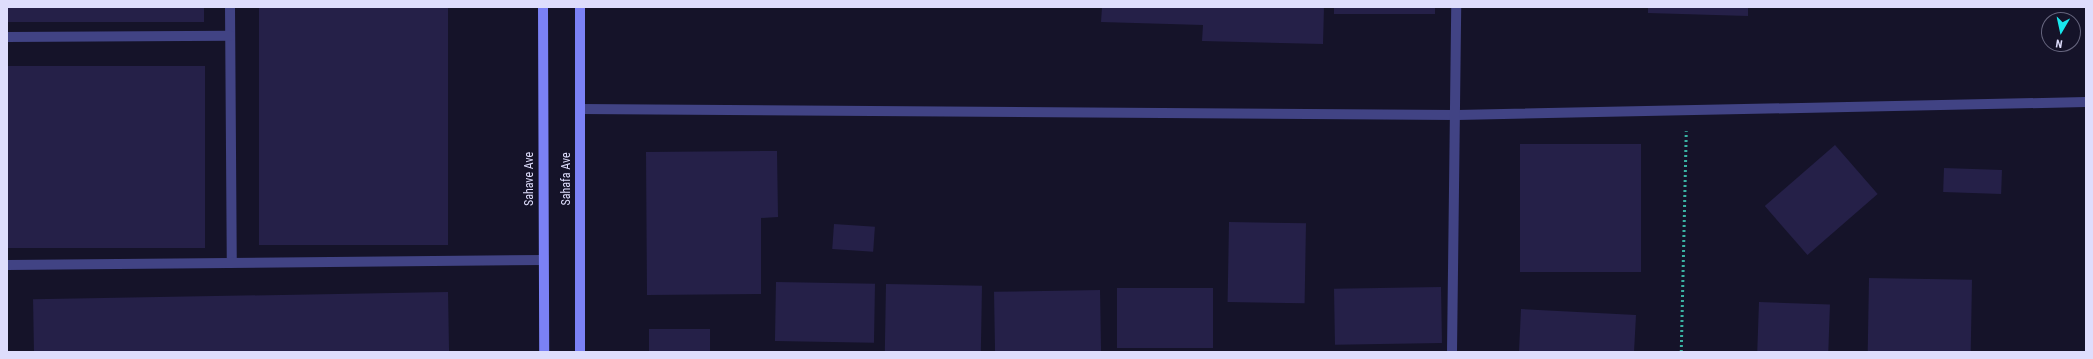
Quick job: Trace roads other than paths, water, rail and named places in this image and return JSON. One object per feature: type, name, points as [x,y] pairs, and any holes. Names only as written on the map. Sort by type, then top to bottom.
[{"type":"main road","name":"Sahave Ave","points":[[543,7],[544,352]]},
{"type":"main road","name":"Sahafa Ave","points":[[580,7],[580,352]]},
{"type":"street","points":[[230,7],[232,263]]},
{"type":"street","points":[[1452,352],[1456,115],[1456,7]]},
{"type":"street","points":[[7,37],[230,36]]},
{"type":"street","points":[[580,109],[1456,115],[2086,102]]},
{"type":"street","points":[[7,265],[543,260]]}]
